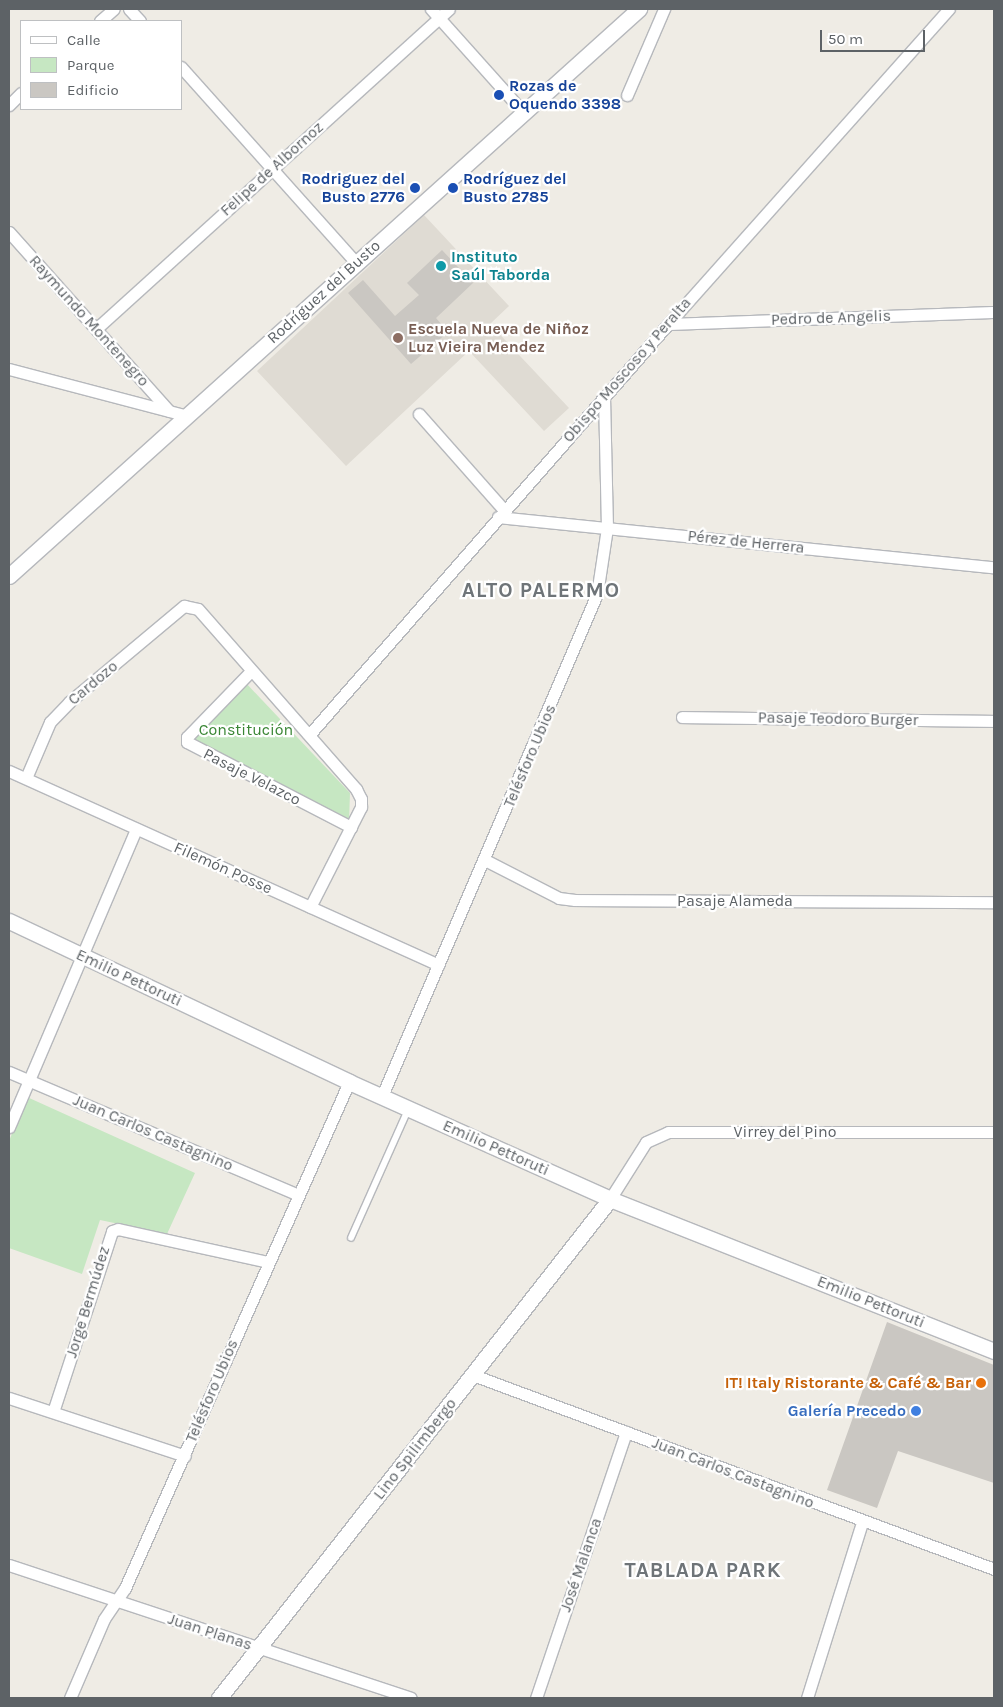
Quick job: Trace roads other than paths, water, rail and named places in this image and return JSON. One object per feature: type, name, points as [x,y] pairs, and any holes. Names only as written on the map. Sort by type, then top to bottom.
[{"type":"main road","name":"Rodríguez del Busto","points":[[9,576],[639,9]]},
{"type":"main road","name":"Emilio Pettoruti","points":[[9,922],[349,1082],[610,1199],[994,1351]]},
{"type":"main road","name":"Lino Spilimbergo","points":[[219,1698],[610,1199]]},
{"type":"street","points":[[101,20],[114,9]]},
{"type":"street","points":[[129,9],[139,20]]},
{"type":"street","points":[[431,9],[524,112]]},
{"type":"street","name":"Felipe de Albornoz","points":[[96,329],[448,9]]},
{"type":"street","points":[[627,95],[664,9]]},
{"type":"street","name":"Obispo Moscoso y Peralta","points":[[309,735],[501,513],[949,9]]},
{"type":"street","points":[[182,69],[356,263]]},
{"type":"street","points":[[9,104],[20,94]]},
{"type":"street","name":"Raymundo Montenegro","points":[[9,232],[169,411]]},
{"type":"street","name":"Pedro de Angelis","points":[[668,324],[994,312]]},
{"type":"street","points":[[9,369],[188,416]]},
{"type":"street","name":"Telésforo Ubios","points":[[382,1096],[588,621],[604,568],[608,528],[604,399]]},
{"type":"street","points":[[419,414],[501,513]]},
{"type":"street","name":"Pérez de Herrera","points":[[501,513],[608,528],[994,567]]},
{"type":"street","name":"Cardozo","points":[[26,778],[50,722],[63,708],[184,606],[198,609],[251,671]]},
{"type":"street","points":[[251,671],[356,789],[361,808],[310,907]]},
{"type":"street","name":"Pasaje Velazco","points":[[251,671],[187,737],[187,742],[351,827]]},
{"type":"street","name":"Pasaje Teodoro Burger","points":[[682,717],[994,721]]},
{"type":"street","name":"Filemón Posse","points":[[9,771],[438,965]]},
{"type":"street","points":[[9,1127],[80,955],[136,829]]},
{"type":"street","name":"Pasaje Alameda","points":[[485,860],[560,898],[576,900],[994,902]]},
{"type":"street","name":"Juan Carlos Castagnino","points":[[9,1072],[297,1194]]},
{"type":"street","name":"Telésforo Ubios","points":[[70,1698],[104,1619],[126,1588],[185,1456],[297,1194],[349,1082]]},
{"type":"street","name":"Virrey del Pino","points":[[610,1199],[646,1142],[668,1132],[994,1132]]},
{"type":"street","name":"Jorge Bermúdez","points":[[54,1412],[112,1231],[118,1229],[268,1262]]},
{"type":"street","name":"Juan Carlos Castagnino","points":[[473,1375],[862,1522],[994,1569]]},
{"type":"street","points":[[9,1398],[185,1456]]},
{"type":"street","name":"José Malanca","points":[[536,1698],[626,1432]]},
{"type":"street","points":[[807,1698],[862,1522]]},
{"type":"street","name":"Juan Planas","points":[[9,1565],[115,1602],[411,1698]]},
{"type":"lane","points":[[351,1238],[409,1108]]},
{"type":"place","name":"Rozas de Oquendo 3398","points":[[499,95]]},
{"type":"place","name":"Rodriguez del Busto 2776","points":[[415,188]]},
{"type":"place","name":"Rodríguez del Busto 2785","points":[[453,188]]},
{"type":"place","name":"Instituto Saúl Taborda","points":[[441,266]]},
{"type":"place","name":"Escuela Nueva de Niñoz Luz Vieira Mendez","points":[[398,338]]},
{"type":"place","name":"IT! Italy Ristorante & Café & Bar","points":[[981,1383]]},
{"type":"place","name":"Galería Precedo","points":[[916,1411]]},
{"type":"district","name":"ALTO PALERMO","points":[[541,590]]},
{"type":"district","name":"TABLADA PARK","points":[[703,1570]]},
{"type":"park label","name":"Constitución","points":[[246,730]]}]
